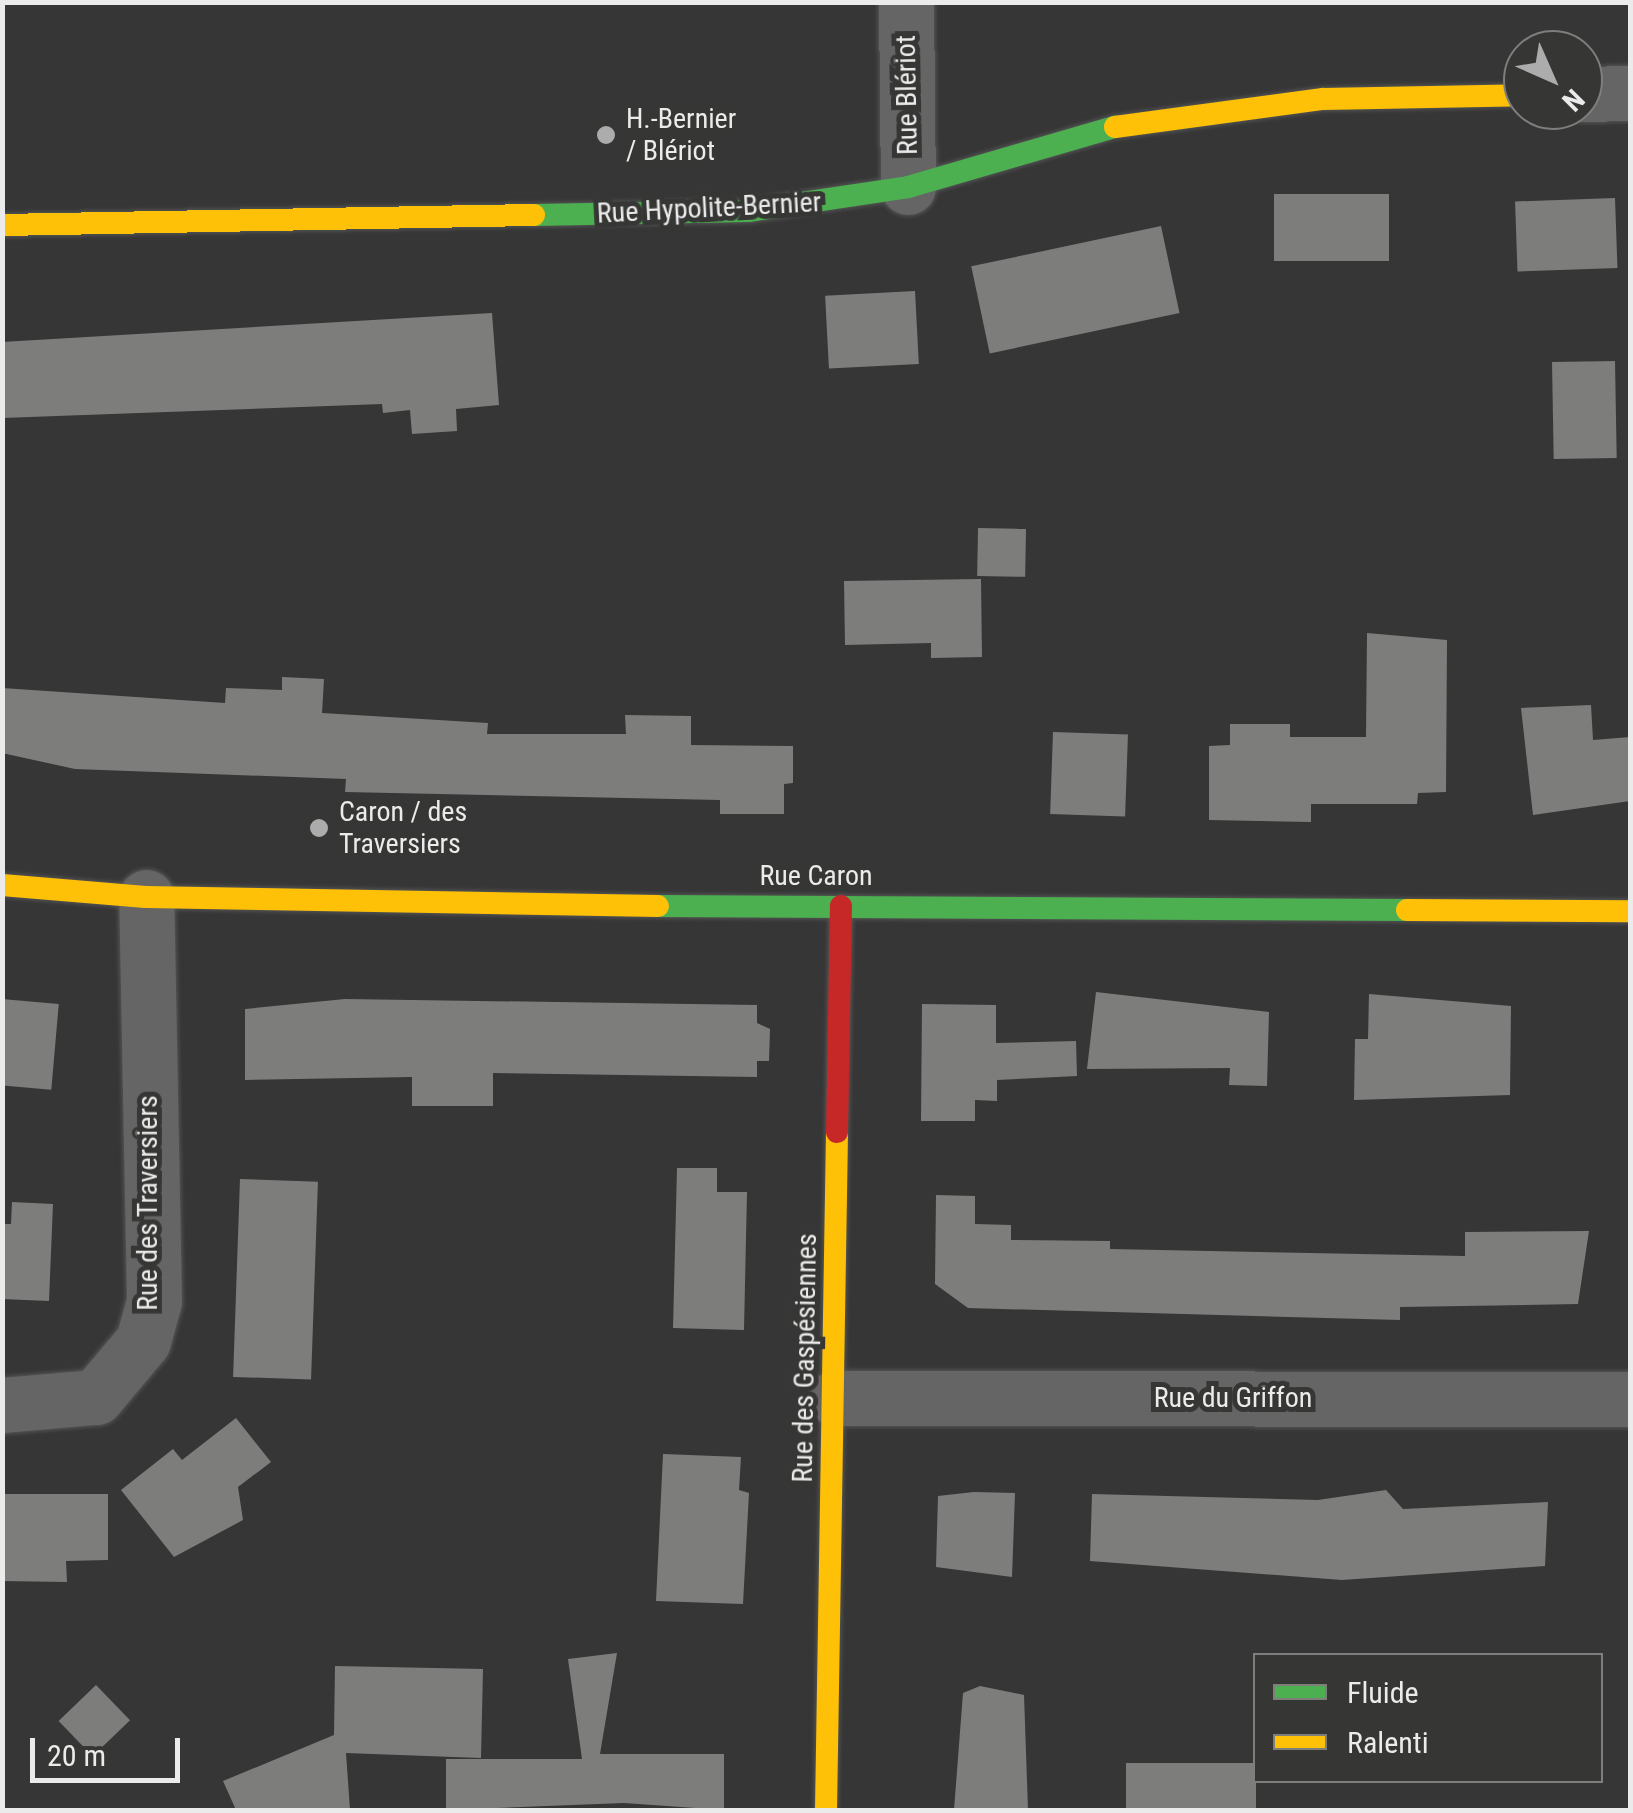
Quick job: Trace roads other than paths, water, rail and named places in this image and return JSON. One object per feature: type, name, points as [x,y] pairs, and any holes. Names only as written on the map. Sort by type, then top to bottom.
[{"type":"street","name":"Rue Blériot","points":[[906,2],[908,188]]},
{"type":"street","points":[[1603,94],[1630,94]]},
{"type":"street","name":"Rue Hypolite-Bernier","points":[[2,225],[748,211],[908,188],[1000,152],[1158,118],[1322,99],[1503,96]]},
{"type":"street","name":"Rue Caron","points":[[2,885],[146,897],[1630,911]]},
{"type":"street","name":"Rue des Traversiers","points":[[2,1405],[96,1396],[143,1341],[154,1301],[146,897]]},
{"type":"street","name":"Rue des Gaspésiennes","points":[[826,1810],[842,906]]},
{"type":"street","name":"Rue du Griffon","points":[[836,1398],[1630,1399]]},
{"type":"place","name":"H.-Bernier / Blériot","points":[[606,135]]},
{"type":"place","name":"Caron / des Traversiers","points":[[319,828]]}]
